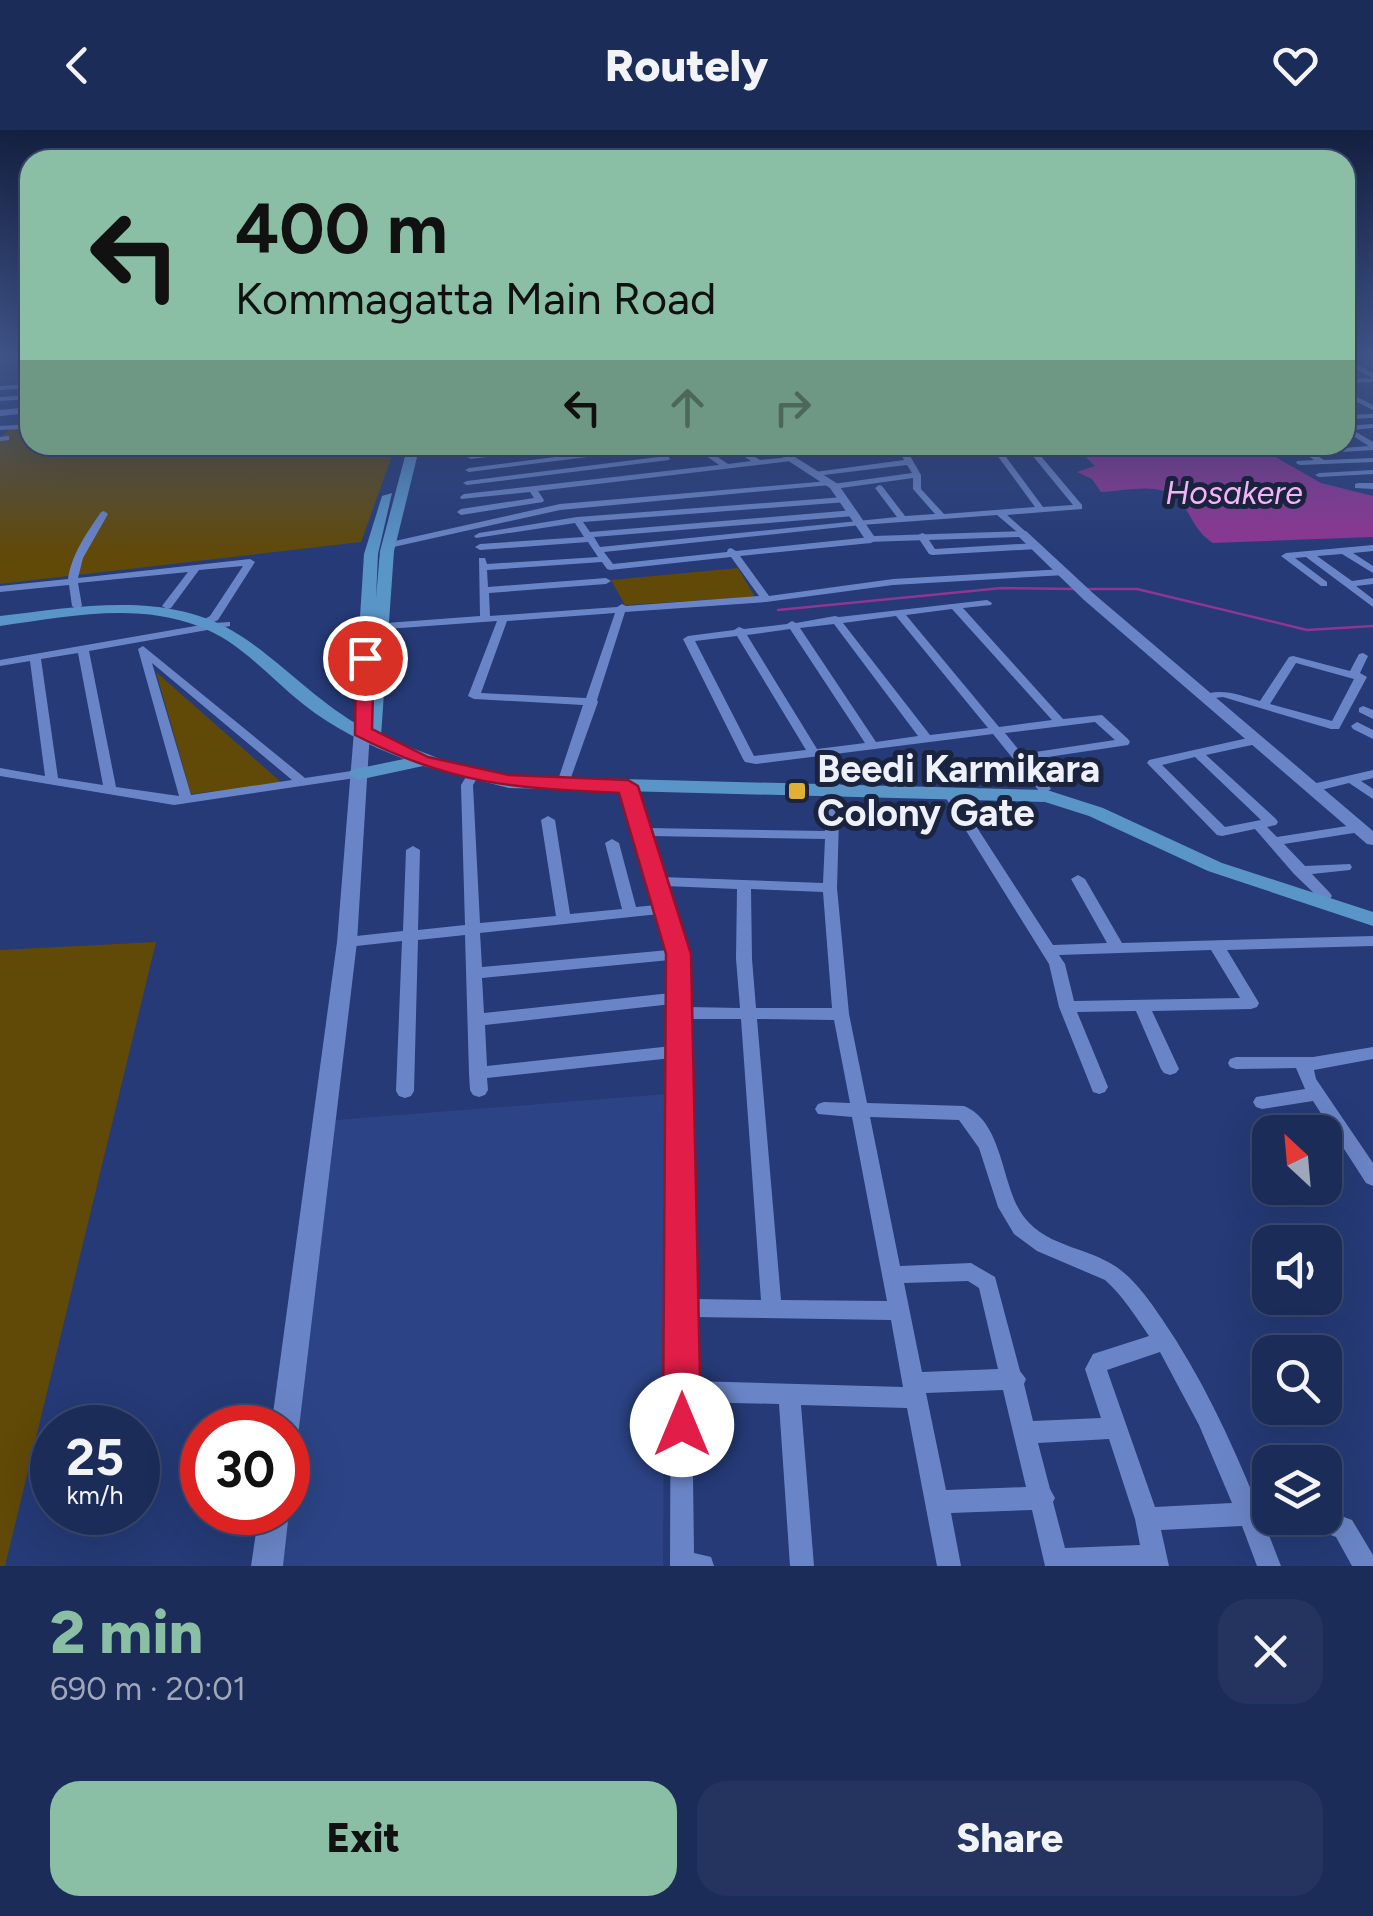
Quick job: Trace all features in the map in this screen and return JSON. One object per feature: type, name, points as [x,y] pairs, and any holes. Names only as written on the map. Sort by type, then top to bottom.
[{"type":"main road","points":[[367,726],[373,627],[372,548],[405,455]]},
{"type":"main road","points":[[373,627],[406,455]]},
{"type":"main road","points":[[0,618],[76,606],[167,606],[215,623],[367,726],[427,758],[473,776],[562,786],[1045,790],[1112,812],[1212,859],[1373,911]]},
{"type":"main road","points":[[0,618],[119,609],[158,611],[215,623]]},
{"type":"main road","points":[[358,774],[427,758],[511,776],[564,780],[1047,796],[1072,802],[1214,867],[1373,919]]},
{"type":"street","points":[[0,428],[16,427]]},
{"type":"street","points":[[1355,434],[1373,447]]},
{"type":"street","points":[[1355,437],[1373,436]]},
{"type":"street","points":[[471,455],[460,517],[540,500],[531,488]]},
{"type":"street","points":[[471,458],[493,455]]},
{"type":"street","points":[[469,470],[582,455]]},
{"type":"street","points":[[662,455],[682,470]]},
{"type":"street","points":[[710,455],[726,466]]},
{"type":"street","points":[[746,455],[757,462]]},
{"type":"street","points":[[785,455],[832,484],[871,540]]},
{"type":"street","points":[[1000,455],[1041,510]]},
{"type":"street","points":[[479,536],[589,537],[1079,507],[1036,455]]},
{"type":"street","points":[[1311,455],[1322,462]]},
{"type":"street","points":[[467,483],[666,458]]},
{"type":"street","points":[[464,497],[791,459]]},
{"type":"street","points":[[814,474],[908,459],[917,475],[917,490],[941,516]]},
{"type":"street","points":[[1322,462],[1373,472],[1304,465],[1322,462]]},
{"type":"street","points":[[770,468],[784,487]]},
{"type":"street","points":[[1320,475],[1373,472]]},
{"type":"street","points":[[1345,480],[1373,472]]},
{"type":"street","points":[[1358,486],[1373,472]]},
{"type":"street","points":[[738,473],[749,490]]},
{"type":"street","points":[[479,536],[560,507],[603,498],[644,499],[917,475]]},
{"type":"street","points":[[704,477],[715,493]]},
{"type":"street","points":[[670,482],[679,496]]},
{"type":"street","points":[[636,486],[644,499]]},
{"type":"street","points":[[879,488],[903,518]]},
{"type":"street","points":[[389,544],[479,536],[577,520],[844,500]]},
{"type":"street","points":[[1000,513],[1089,597],[1373,840]]},
{"type":"street","points":[[76,606],[70,581],[75,562],[104,514]]},
{"type":"street","points":[[483,567],[858,518]]},
{"type":"street","points":[[577,520],[610,567],[871,540],[1022,532]]},
{"type":"street","points":[[479,536],[485,618]]},
{"type":"street","points":[[922,536],[932,552],[1036,546]]},
{"type":"street","points":[[723,537],[766,598]]},
{"type":"street","points":[[1324,584],[1286,558],[1373,548]]},
{"type":"street","points":[[1344,550],[1372,565]]},
{"type":"street","points":[[1307,554],[1348,582]]},
{"type":"street","points":[[0,589],[196,568],[253,556],[215,623],[142,644],[0,663]]},
{"type":"street","points":[[167,606],[196,568]]},
{"type":"street","points":[[373,627],[766,598],[893,582],[1068,576]]},
{"type":"street","points":[[485,590],[606,581]]},
{"type":"street","points":[[1373,582],[1347,584],[1373,604]]},
{"type":"street","points":[[987,603],[688,639],[749,759],[994,728],[1102,719],[1123,744],[1020,758]]},
{"type":"street","points":[[955,606],[1060,722]]},
{"type":"street","points":[[564,780],[622,607]]},
{"type":"street","points":[[898,612],[1045,790]]},
{"type":"street","points":[[504,618],[474,696],[592,702]]},
{"type":"street","points":[[835,619],[925,737]]},
{"type":"street","points":[[792,624],[872,744]]},
{"type":"street","points":[[739,630],[813,752]]},
{"type":"street","points":[[142,644],[302,782]]},
{"type":"street","points":[[142,644],[186,799]]},
{"type":"street","points":[[83,649],[110,790]]},
{"type":"street","points":[[1354,675],[1363,656]]},
{"type":"street","points":[[34,657],[52,780]]},
{"type":"street","points":[[1206,696],[1223,694],[1263,706],[1335,726],[1362,677],[1293,659],[1263,706]]},
{"type":"street","points":[[288,1405],[347,942],[358,774],[367,726]]},
{"type":"street","points":[[1357,726],[1373,735]]},
{"type":"street","points":[[1196,752],[1271,820],[1260,826],[1222,832],[1153,765],[1196,752],[1257,740]]},
{"type":"street","points":[[0,772],[186,799],[358,774]]},
{"type":"street","points":[[1313,788],[1373,774]]},
{"type":"street","points":[[473,776],[468,784],[478,1081],[682,1050]]},
{"type":"street","points":[[1351,779],[1373,795]]},
{"type":"street","points":[[628,786],[678,954],[682,1050],[682,1391],[689,1565]]},
{"type":"street","points":[[834,787],[830,888],[840,1014],[949,1566]]},
{"type":"street","points":[[948,792],[1064,979],[1068,1007],[1100,1087]]},
{"type":"street","points":[[548,820],[564,920]]},
{"type":"street","points":[[1260,826],[1325,896]]},
{"type":"street","points":[[1272,842],[1360,828]]},
{"type":"street","points":[[644,832],[832,835]]},
{"type":"street","points":[[612,843],[630,913]]},
{"type":"street","points":[[405,1091],[413,850]]},
{"type":"street","points":[[1299,871],[1346,867]]},
{"type":"street","points":[[1078,880],[1117,948]]},
{"type":"street","points":[[658,881],[830,888]]},
{"type":"street","points":[[744,884],[772,1310]]},
{"type":"street","points":[[347,942],[666,909]]},
{"type":"street","points":[[1049,950],[1373,941]]},
{"type":"street","points":[[1068,1007],[1250,1003],[1216,945]]},
{"type":"street","points":[[476,973],[678,954]]},
{"type":"street","points":[[1142,1005],[1170,1069]]},
{"type":"street","points":[[476,1020],[680,1006],[750,1014],[840,1014]]},
{"type":"street","points":[[1236,1064],[1371,1057]]},
{"type":"street","points":[[1308,1062],[1304,1071],[1373,1178]]},
{"type":"street","points":[[1262,1102],[1318,1094]]},
{"type":"street","points":[[824,1109],[964,1113],[984,1139],[996,1179],[1022,1229],[1070,1258],[1118,1279],[1162,1342],[1252,1500]]},
{"type":"street","points":[[892,1275],[971,1272],[982,1276],[997,1308],[1056,1564],[1155,1561],[1147,1519],[1096,1369],[1102,1361],[1162,1342]]},
{"type":"street","points":[[682,1308],[899,1311]]},
{"type":"street","points":[[682,1391],[914,1391],[1014,1379]]},
{"type":"street","points":[[789,1394],[802,1566]]},
{"type":"street","points":[[1028,1432],[1116,1428]]},
{"type":"street","points":[[937,1502],[1043,1498]]},
{"type":"street","points":[[1147,1519],[1252,1513]]},
{"type":"street","points":[[1342,1527],[1366,1566]]},
{"type":"street","points":[[267,1566],[271,1535]]},
{"type":"street","points":[[1264,1535],[1270,1566]]},
{"type":"shaded area","points":[[20,421],[20,455],[392,455],[361,542],[0,584],[0,438]]},
{"type":"shaded area","points":[[738,568],[755,597],[625,605],[611,580]]},
{"type":"shaded area","points":[[156,672],[282,783],[191,794]]},
{"type":"shaded area","points":[[156,942],[44,1405],[30,1405],[30,1463],[5,1566],[0,1566],[0,950]]},
{"type":"shaded area","points":[[666,1094],[663,1566],[282,1566],[286,1535],[310,1535],[310,1405],[301,1405],[336,1120]]},
{"type":"water","name":"Hosakere","points":[[1083,455],[1272,455],[1321,483],[1373,496],[1373,537],[1213,543],[1199,531],[1184,506],[1167,492],[1146,488],[1101,492],[1092,479],[1077,472],[1095,466]]},
{"type":"waterway","points":[[778,610],[1002,588],[1077,589]]},
{"type":"waterway","points":[[1087,589],[1137,589],[1307,630],[1373,626]]},
{"type":"place","name":"Beedi Karmikara Colony Gate","points":[[797,791]]},
{"type":"route","points":[[365,658],[362,731],[422,762],[509,782],[628,786],[678,954],[682,1050],[682,1425]]}]
